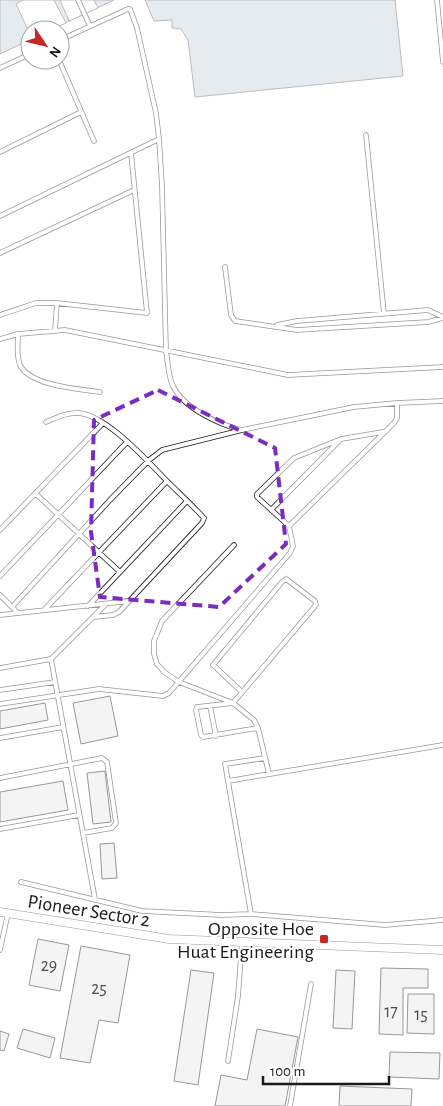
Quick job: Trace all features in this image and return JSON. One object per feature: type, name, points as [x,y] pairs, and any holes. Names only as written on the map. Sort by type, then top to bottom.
[{"type":"street","name":"Pioneer Sector 2","points":[[4,913],[169,939],[443,950]]},
{"type":"lane","points":[[78,0],[90,26]]},
{"type":"lane","points":[[437,0],[443,62]]},
{"type":"lane","points":[[70,35],[128,9],[130,10],[137,28],[156,113],[159,139],[166,351],[173,386],[179,395],[205,416],[225,426],[242,430]]},
{"type":"lane","points":[[0,68],[20,59]]},
{"type":"lane","points":[[63,70],[94,141]]},
{"type":"lane","points":[[0,152],[81,112]]},
{"type":"lane","points":[[366,135],[384,314]]},
{"type":"lane","points":[[0,216],[159,139]]},
{"type":"lane","points":[[0,315],[36,303],[57,303],[147,313],[131,153]]},
{"type":"lane","points":[[0,253],[134,190]]},
{"type":"lane","points":[[225,267],[231,315],[235,321],[297,330],[428,322],[443,317]]},
{"type":"lane","points":[[55,330],[57,303]]},
{"type":"lane","points":[[272,326],[428,310],[443,317]]},
{"type":"lane","points":[[0,339],[18,334],[65,330],[288,375],[443,367]]},
{"type":"lane","points":[[18,334],[17,352],[20,365],[28,375],[54,385],[100,392]]},
{"type":"lane","points":[[12,607],[148,461],[162,450],[242,430],[354,407],[397,402],[443,401]]},
{"type":"lane","points":[[289,526],[397,418],[397,402]]},
{"type":"lane","points":[[46,422],[62,415],[79,413],[103,423],[148,461],[202,516],[204,522],[116,614],[94,617]]},
{"type":"lane","points":[[0,530],[103,423]]},
{"type":"lane","points":[[0,704],[98,689],[163,696],[169,693],[294,546],[289,526],[257,497],[257,494],[294,458],[341,439],[383,432]]},
{"type":"lane","points":[[272,509],[341,439]]},
{"type":"lane","points":[[0,576],[127,442]]},
{"type":"lane","points":[[44,610],[167,481]]},
{"type":"lane","points":[[36,494],[120,572]]},
{"type":"lane","points":[[88,606],[187,501]]},
{"type":"lane","points":[[234,545],[158,627],[154,641],[154,654],[157,664],[164,672],[179,682],[233,703],[254,720],[258,728],[269,774]]},
{"type":"lane","points":[[242,692],[212,666],[286,579],[315,601],[316,605],[233,703],[198,707],[196,710],[204,738],[258,728]]},
{"type":"lane","points":[[0,595],[18,613]]},
{"type":"lane","points":[[0,615],[129,601]]},
{"type":"lane","points":[[0,668],[51,659],[106,604]]},
{"type":"lane","points":[[51,659],[95,899]]},
{"type":"lane","points":[[0,690],[55,682]]},
{"type":"lane","points":[[210,706],[216,736]]},
{"type":"lane","points":[[0,738],[63,727]]},
{"type":"lane","points":[[228,781],[443,745]]},
{"type":"lane","points":[[0,778],[102,758],[107,762],[116,823],[112,828],[83,833]]},
{"type":"lane","points":[[251,914],[226,764],[265,758]]},
{"type":"lane","points":[[0,829],[79,815]]},
{"type":"lane","points":[[21,882],[142,911],[222,915],[251,914],[384,925],[443,920]]},
{"type":"lane","points":[[0,950],[4,913]]},
{"type":"lane","points":[[228,1061],[238,996],[242,943]]},
{"type":"lane","points":[[290,1106],[311,984]]},
{"type":"highlighted area","points":[[158,390],[275,448],[286,544],[219,607],[100,597],[91,532],[94,420]]},
{"type":"shaded area","points":[[0,0],[114,0],[70,21],[20,20],[20,45],[0,54]]},
{"type":"shaded area","points":[[145,0],[395,0],[403,76],[195,97],[188,40],[181,29],[172,28],[172,20],[154,21]]},
{"type":"pier","points":[[23,0],[54,0],[64,20],[23,20],[16,4]]},
{"type":"pier","points":[[60,0],[94,0],[98,8],[69,20]]},
{"type":"building","points":[[110,696],[118,736],[81,744],[73,703]]},
{"type":"building","points":[[45,703],[48,720],[0,729],[0,711]]},
{"type":"building","points":[[105,771],[111,822],[93,824],[87,773]]},
{"type":"building","points":[[63,781],[68,810],[0,822],[0,792]]},
{"type":"building","points":[[114,843],[117,878],[102,879],[100,844]]},
{"type":"building","points":[[38,939],[69,945],[60,991],[29,985]]},
{"type":"building","points":[[81,946],[130,955],[118,1023],[99,1020],[90,1063],[60,1058]]},
{"type":"building","points":[[381,968],[428,969],[428,988],[403,988],[403,1035],[379,1034]]},
{"type":"building","points":[[191,970],[214,973],[198,1085],[174,1081]]},
{"type":"building","points":[[336,970],[355,971],[352,1029],[333,1028]]},
{"type":"building","points":[[408,994],[434,994],[434,1034],[407,1033]]},
{"type":"building","points":[[23,1029],[55,1038],[50,1058],[17,1048]]},
{"type":"building","points":[[257,1029],[298,1037],[285,1106],[215,1106],[221,1075],[247,1080]]},
{"type":"building","points":[[0,1031],[9,1034],[4,1051],[0,1050]]},
{"type":"building","points":[[390,1052],[440,1053],[439,1079],[389,1077]]},
{"type":"building","points":[[340,1086],[412,1089],[411,1106],[339,1106]]},
{"type":"place","name":"Opposite Hoe Huat Engineering","points":[[324,939]]}]
